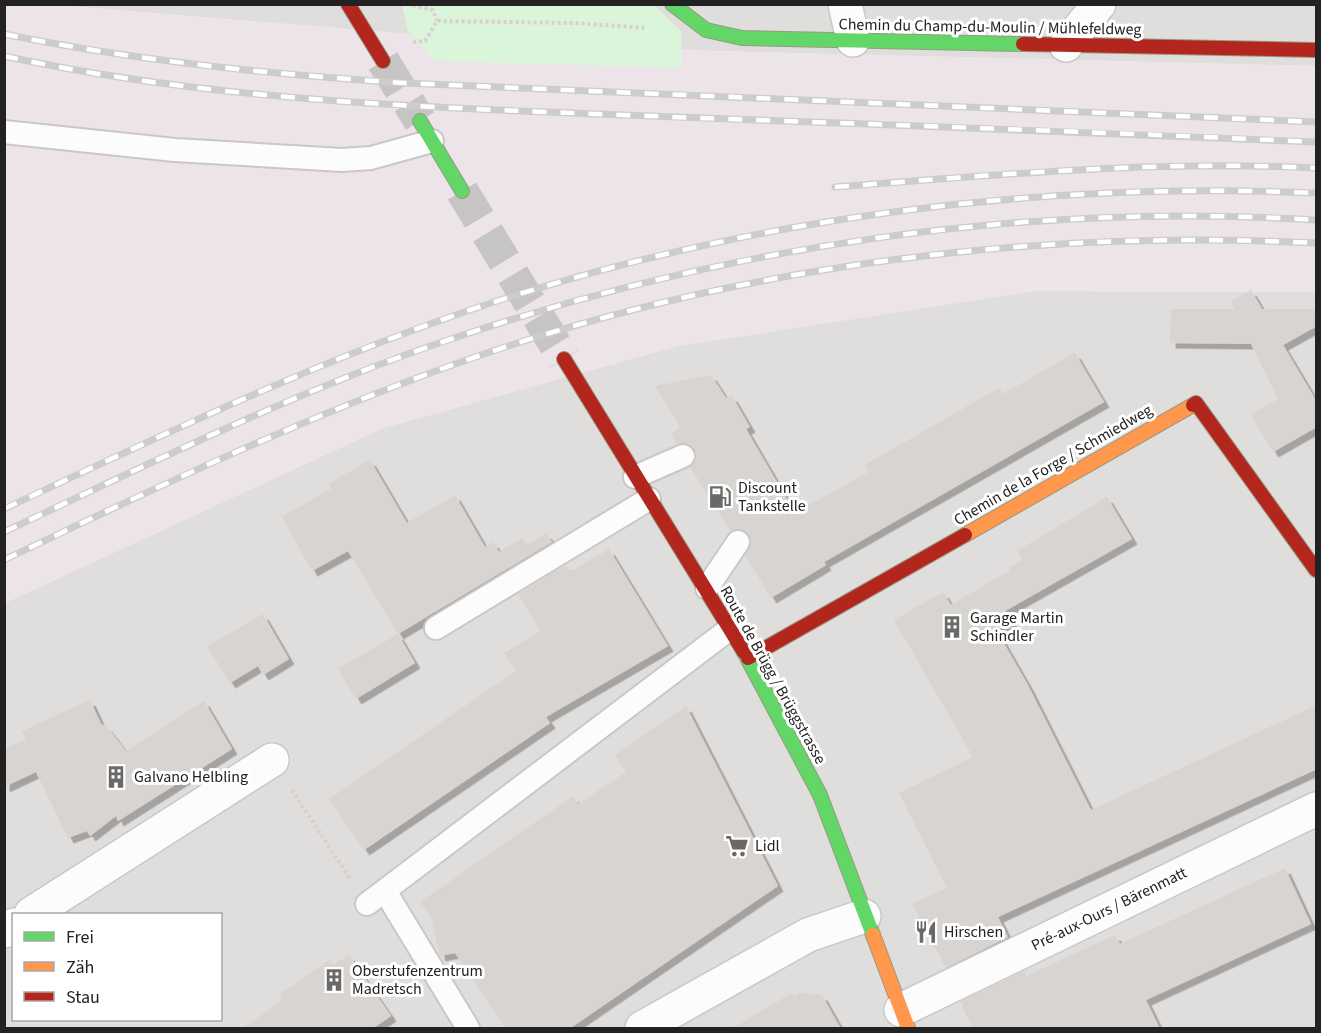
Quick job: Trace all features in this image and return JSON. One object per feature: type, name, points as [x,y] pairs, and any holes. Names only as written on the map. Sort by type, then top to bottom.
[{"type":"street","points":[[348,4],[383,61]]},
{"type":"street","name":"Chemin du Champ-du-Moulin / Mühlefeldweg","points":[[672,4],[692,22],[706,30],[729,37],[1316,50]]},
{"type":"street","points":[[845,4],[853,40]]},
{"type":"street","points":[[1066,45],[1099,4]]},
{"type":"street","points":[[420,121],[462,191]]},
{"type":"street","name":"Route de Brügg / Brüggstrasse","points":[[564,359],[635,477],[731,628],[820,795],[905,1019]]},
{"type":"street","name":"Chemin de la Forge / Schmiedweg","points":[[748,658],[1196,403],[1317,570]]},
{"type":"street","points":[[34,913],[272,760]]},
{"type":"street","name":"Pré-aux-Ours / Bärenmatt","points":[[905,1019],[1317,809]]},
{"type":"street","points":[[642,1029],[808,935],[864,916]]},
{"type":"lane","points":[[4,132],[175,150],[342,160],[371,158],[432,141]]},
{"type":"lane","points":[[635,477],[683,456]]},
{"type":"lane","points":[[436,628],[649,499]]},
{"type":"lane","points":[[706,588],[738,542]]},
{"type":"lane","points":[[468,1029],[376,897],[731,628]]},
{"type":"path","points":[[407,4],[433,10],[437,21]]},
{"type":"path","points":[[437,21],[575,23],[648,29],[692,22]]},
{"type":"path","points":[[406,42],[425,40],[437,21]]},
{"type":"shaded area","points":[[1316,4],[1316,66],[714,51],[422,35],[55,5]]},
{"type":"shaded area","points":[[5,5],[55,5],[422,35],[714,51],[1316,66],[1316,292],[1035,291],[678,346],[383,428],[5,603]]},
{"type":"shaded area","points":[[1035,291],[1316,292],[1316,1028],[5,1028],[5,603],[383,428],[678,346]]},
{"type":"green space","points":[[402,5],[654,5],[681,31],[682,68],[434,61],[408,31]]},
{"type":"building","points":[[1251,290],[1262,309],[1317,309],[1317,326],[1283,345],[1317,402],[1317,427],[1273,452],[1251,415],[1278,399],[1251,344],[1170,343],[1171,309],[1235,309],[1231,301]]},
{"type":"building","points":[[1075,353],[1104,402],[824,562],[826,565],[771,598],[745,555],[751,544],[750,536],[740,529],[731,531],[690,467],[696,458],[695,450],[685,443],[677,444],[671,434],[680,427],[655,386],[711,375],[726,398],[732,396],[750,427],[746,429],[795,513],[868,472],[865,465],[978,400],[1000,388],[1003,394]]},
{"type":"building","points":[[370,460],[407,523],[455,495],[485,547],[493,542],[499,552],[522,538],[526,545],[546,533],[552,542],[398,634],[348,551],[312,571],[282,517],[331,489],[328,484]]},
{"type":"building","points":[[1107,497],[1132,539],[1005,611],[1012,622],[997,631],[1028,685],[1091,810],[1317,705],[1317,769],[998,917],[1008,937],[946,968],[912,904],[947,888],[899,793],[973,757],[894,620],[943,592],[951,605],[1010,570],[1009,567],[1022,560],[1017,551]]},
{"type":"building","points":[[609,549],[668,646],[546,717],[550,723],[364,850],[329,799],[516,671],[504,653],[540,631],[518,594],[566,565],[570,572]]},
{"type":"building","points":[[263,614],[289,659],[263,675],[258,666],[230,683],[207,646]]},
{"type":"building","points":[[398,634],[415,663],[356,699],[338,669]]},
{"type":"building","name":"Galvano Helbling","points":[[90,700],[101,724],[107,727],[126,751],[204,701],[232,749],[118,821],[116,816],[90,836],[87,831],[68,838],[36,772],[4,787],[4,749],[26,739],[22,731]]},
{"type":"building","points":[[686,706],[778,886],[569,1029],[506,1029],[455,953],[440,956],[431,917],[420,902],[573,796],[578,804],[626,772],[615,755]]},
{"type":"building","points":[[1285,868],[1311,924],[1146,1000],[1160,1029],[973,1029],[962,1006],[962,1001],[1024,971],[1026,976],[1115,935],[1120,944]]},
{"type":"building","name":"Oberstufenzentrum Madretsch","points":[[349,955],[391,1016],[372,1029],[241,1029],[283,1000],[280,994],[330,960],[333,965]]},
{"type":"building","points":[[792,993],[794,997],[799,993],[822,995],[841,1029],[731,1029]]},
{"type":"tunnel","points":[[383,61],[420,121]]},
{"type":"tunnel","points":[[462,191],[564,359]]},
{"type":"railway","points":[[4,34],[154,59],[404,83],[1316,122]]},
{"type":"railway","points":[[4,56],[157,83],[312,99],[545,112],[1316,142]]},
{"type":"railway","points":[[835,187],[1136,167],[1316,168]]},
{"type":"railway","points":[[4,509],[244,398],[367,348],[491,303],[591,273],[693,248],[795,227],[899,211],[1003,200],[1107,193],[1212,191],[1316,193]]},
{"type":"railway","points":[[4,532],[281,404],[394,359],[556,306],[662,279],[770,256],[878,238],[987,225],[1097,218],[1207,216],[1316,220]]},
{"type":"railway","points":[[4,560],[181,477],[361,399],[484,354],[585,323],[687,297],[791,276],[895,260],[1000,248],[1105,242],[1211,240],[1316,243]]},
{"type":"traffic: fast","points":[[672,4],[706,30],[742,38],[1023,44]]},
{"type":"traffic: fast","points":[[420,121],[462,191]]},
{"type":"traffic: fast","points":[[744,652],[820,795],[873,935]]},
{"type":"traffic: slow","points":[[965,535],[1193,405]]},
{"type":"traffic: slow","points":[[873,935],[908,1028]]},
{"type":"traffic: jam","points":[[348,4],[383,61]]},
{"type":"traffic: jam","points":[[1023,44],[1316,50]]},
{"type":"traffic: jam","points":[[564,359],[744,652]]},
{"type":"traffic: jam","points":[[1193,405],[1196,403],[1316,570]]},
{"type":"traffic: jam","points":[[748,658],[965,535]]},
{"type":"place","name":"Discount Tankstelle","points":[[720,497]]},
{"type":"place","name":"Garage Martin Schindler","points":[[952,627]]},
{"type":"place","name":"Galvano Helbling","points":[[116,777]]},
{"type":"place","name":"Lidl","points":[[737,846]]},
{"type":"place","name":"Hirschen","points":[[926,932]]},
{"type":"place","name":"Oberstufenzentrum Madretsch","points":[[334,980]]}]
